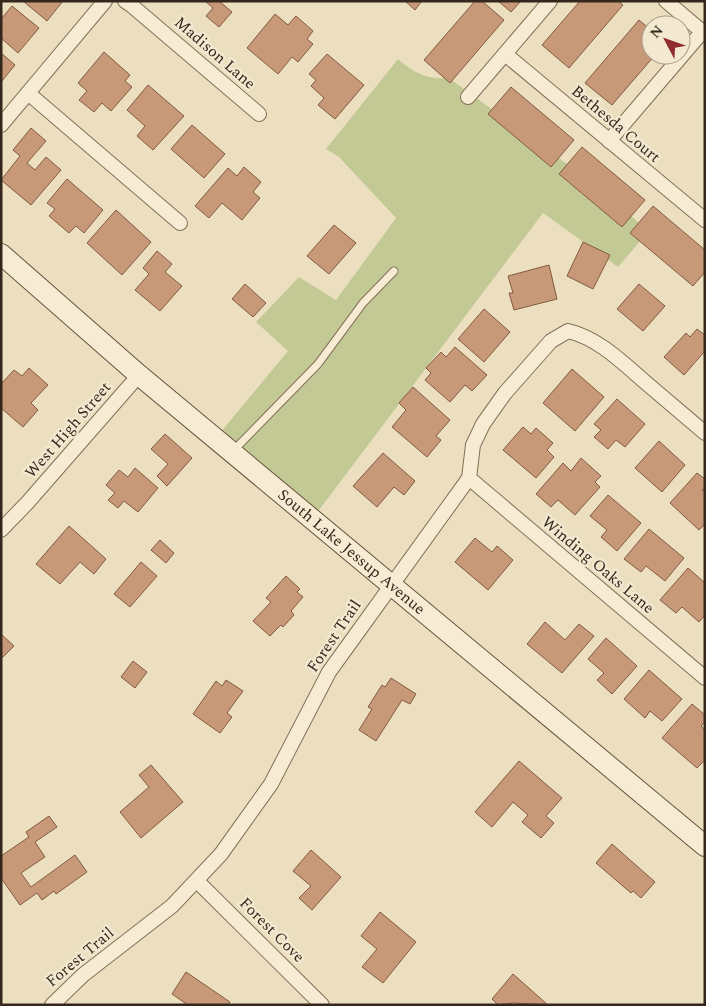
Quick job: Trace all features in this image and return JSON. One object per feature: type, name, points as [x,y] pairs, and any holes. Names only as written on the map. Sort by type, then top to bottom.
[{"type":"street","points":[[1,125],[105,1]]},
{"type":"street","name":"Madison Lane","points":[[125,1],[259,114]]},
{"type":"street","points":[[468,97],[550,1]]},
{"type":"street","points":[[609,141],[704,33],[666,1]]},
{"type":"street","name":"Bethesda Court","points":[[505,54],[705,220]]},
{"type":"street","points":[[28,93],[180,223]]},
{"type":"street","name":"South Lake Jessup Avenue","points":[[1,254],[139,374],[705,846]]},
{"type":"street","name":"Forest Trail","points":[[52,1005],[83,975],[172,906],[221,854],[271,784],[329,672],[469,478],[473,445],[483,424],[505,393],[551,341],[568,331],[578,333],[610,352],[705,433]]},
{"type":"street","name":"West High Street","points":[[1,530],[28,502],[139,374]]},
{"type":"street","name":"Winding Oaks Lane","points":[[469,478],[705,678]]},
{"type":"street","name":"Forest Cove","points":[[197,881],[322,1005]]},
{"type":"lane","points":[[232,452],[318,364],[363,303],[394,271]]},
{"type":"green space","points":[[398,59],[427,77],[449,78],[611,196],[648,232],[618,267],[543,213],[316,514],[220,433],[288,351],[256,322],[299,277],[336,300],[396,218],[339,157],[326,149]]},
{"type":"building","points":[[23,1],[63,1],[47,21]]},
{"type":"building","points":[[205,1],[219,1],[232,12],[219,27],[206,16],[213,8]]},
{"type":"building","points":[[405,1],[422,1],[415,10]]},
{"type":"building","points":[[475,1],[482,1],[504,20],[450,83],[424,60]]},
{"type":"building","points":[[498,1],[521,1],[511,12]]},
{"type":"building","points":[[580,1],[618,1],[623,5],[569,68],[542,45]]},
{"type":"building","points":[[12,6],[39,28],[18,53],[1,38],[1,19]]},
{"type":"building","points":[[275,14],[288,25],[296,16],[313,31],[307,39],[313,44],[298,62],[292,57],[278,74],[247,48]]},
{"type":"building","points":[[639,20],[641,22],[641,65],[646,65],[612,105],[585,83]]},
{"type":"building","points":[[104,52],[130,75],[125,81],[132,87],[111,111],[102,103],[94,112],[79,100],[87,91],[78,83]]},
{"type":"building","points":[[1,53],[15,65],[2,81],[1,80]]},
{"type":"building","points":[[327,54],[364,85],[335,119],[318,105],[324,98],[311,86],[316,80],[309,74]]},
{"type":"building","points":[[148,85],[184,116],[153,150],[137,136],[145,126],[127,110]]},
{"type":"building","points":[[511,87],[574,140],[551,167],[488,114]]},
{"type":"building","points":[[192,125],[225,154],[204,178],[171,149]]},
{"type":"building","points":[[31,128],[46,141],[27,163],[35,170],[46,157],[61,170],[31,205],[1,180],[20,156],[13,150]]},
{"type":"building","points":[[582,147],[645,200],[622,227],[559,174]]},
{"type":"building","points":[[244,167],[261,182],[253,192],[260,198],[242,220],[222,203],[209,218],[195,206],[228,168],[237,176]]},
{"type":"building","points":[[67,179],[103,210],[84,233],[76,226],[69,233],[49,216],[55,209],[47,203]]},
{"type":"building","points":[[653,206],[705,250],[705,272],[693,286],[630,233]]},
{"type":"building","points":[[116,210],[151,242],[122,275],[87,243]]},
{"type":"building","points":[[334,225],[356,243],[329,274],[307,256]]},
{"type":"building","points":[[583,242],[610,255],[593,289],[567,276]]},
{"type":"building","points":[[157,251],[172,264],[165,272],[182,286],[160,311],[135,290],[149,274],[143,268]]},
{"type":"building","points":[[549,265],[557,299],[514,310],[509,293],[513,293],[508,276]]},
{"type":"building","points":[[245,284],[266,303],[253,317],[232,299]]},
{"type":"building","points":[[639,284],[665,306],[643,331],[617,309]]},
{"type":"building","points":[[484,309],[510,332],[484,362],[458,339]]},
{"type":"building","points":[[697,329],[705,335],[705,351],[684,375],[664,357],[686,333],[690,337]]},
{"type":"building","points":[[455,347],[487,375],[472,391],[465,385],[450,402],[425,380],[431,373],[426,368],[441,352],[446,357]]},
{"type":"building","points":[[29,368],[48,385],[31,403],[38,410],[23,427],[1,408],[1,384],[14,370],[22,376]]},
{"type":"building","points":[[572,369],[604,397],[575,431],[543,403]]},
{"type":"building","points":[[413,387],[450,420],[436,436],[441,440],[427,457],[392,427],[406,410],[399,403]]},
{"type":"building","points":[[617,399],[645,424],[625,447],[616,440],[608,449],[594,437],[601,430],[594,424]]},
{"type":"building","points":[[523,427],[531,434],[536,428],[553,443],[547,450],[554,457],[536,478],[503,450]]},
{"type":"building","points":[[165,434],[192,458],[167,486],[157,476],[168,464],[151,449]]},
{"type":"building","points":[[659,441],[685,465],[662,492],[635,468]]},
{"type":"building","points":[[383,453],[415,481],[404,495],[394,487],[377,507],[353,486]]},
{"type":"building","points":[[581,458],[601,476],[595,482],[600,487],[575,515],[558,500],[551,507],[536,494],[563,463],[571,471]]},
{"type":"building","points":[[135,468],[158,488],[138,512],[124,501],[118,508],[108,500],[115,493],[106,485],[119,470],[128,477]]},
{"type":"building","points":[[697,473],[705,479],[705,488],[702,490],[705,492],[705,524],[699,530],[670,503]]},
{"type":"building","points":[[608,495],[641,523],[617,551],[601,537],[607,530],[590,516]]},
{"type":"building","points":[[69,526],[106,559],[94,574],[80,562],[60,584],[36,564]]},
{"type":"building","points":[[649,529],[684,558],[665,581],[646,566],[641,572],[624,559]]},
{"type":"building","points":[[475,538],[492,552],[497,546],[513,560],[488,590],[455,562]]},
{"type":"building","points":[[160,540],[174,553],[166,563],[151,550]]},
{"type":"building","points":[[141,562],[157,576],[130,607],[114,594]]},
{"type":"building","points":[[688,568],[705,583],[705,615],[699,622],[682,607],[676,613],[660,600]]},
{"type":"building","points":[[286,576],[300,589],[297,592],[303,597],[291,611],[294,615],[283,627],[281,625],[270,636],[253,621],[271,602],[266,598]]},
{"type":"building","points":[[545,622],[565,640],[579,624],[594,636],[562,673],[527,644]]},
{"type":"building","points":[[1,634],[14,646],[1,659]]},
{"type":"building","points":[[606,638],[637,666],[612,694],[597,680],[604,673],[588,659]]},
{"type":"building","points":[[133,661],[147,672],[135,688],[121,677]]},
{"type":"building","points":[[649,670],[682,699],[662,721],[650,711],[645,718],[624,699]]},
{"type":"building","points":[[391,678],[416,694],[410,704],[402,700],[376,741],[359,730],[372,709],[368,707],[382,685],[385,687]]},
{"type":"building","points":[[226,680],[243,691],[227,713],[232,717],[220,733],[193,714],[216,681],[222,686]]},
{"type":"building","points":[[692,704],[705,715],[705,722],[701,726],[705,730],[705,760],[697,768],[662,738]]},
{"type":"building","points":[[519,761],[562,798],[546,816],[554,823],[541,838],[522,822],[528,815],[513,802],[492,827],[475,812]]},
{"type":"building","points":[[151,765],[183,802],[141,838],[120,812],[149,787],[139,775]]},
{"type":"building","points":[[49,816],[57,827],[35,842],[45,857],[21,873],[31,887],[75,855],[87,872],[56,894],[54,891],[42,900],[37,893],[20,905],[1,878],[1,856],[29,837],[26,832]]},
{"type":"building","points":[[612,844],[655,882],[641,898],[633,891],[631,893],[596,863]]},
{"type":"building","points":[[311,850],[341,877],[312,910],[299,898],[311,886],[293,871]]},
{"type":"building","points":[[380,912],[416,942],[383,983],[362,967],[377,949],[361,936]]},
{"type":"building","points":[[186,972],[230,1002],[228,1005],[188,1005],[172,994]]},
{"type":"building","points":[[513,974],[548,1005],[513,1003],[498,1005],[492,999]]}]
